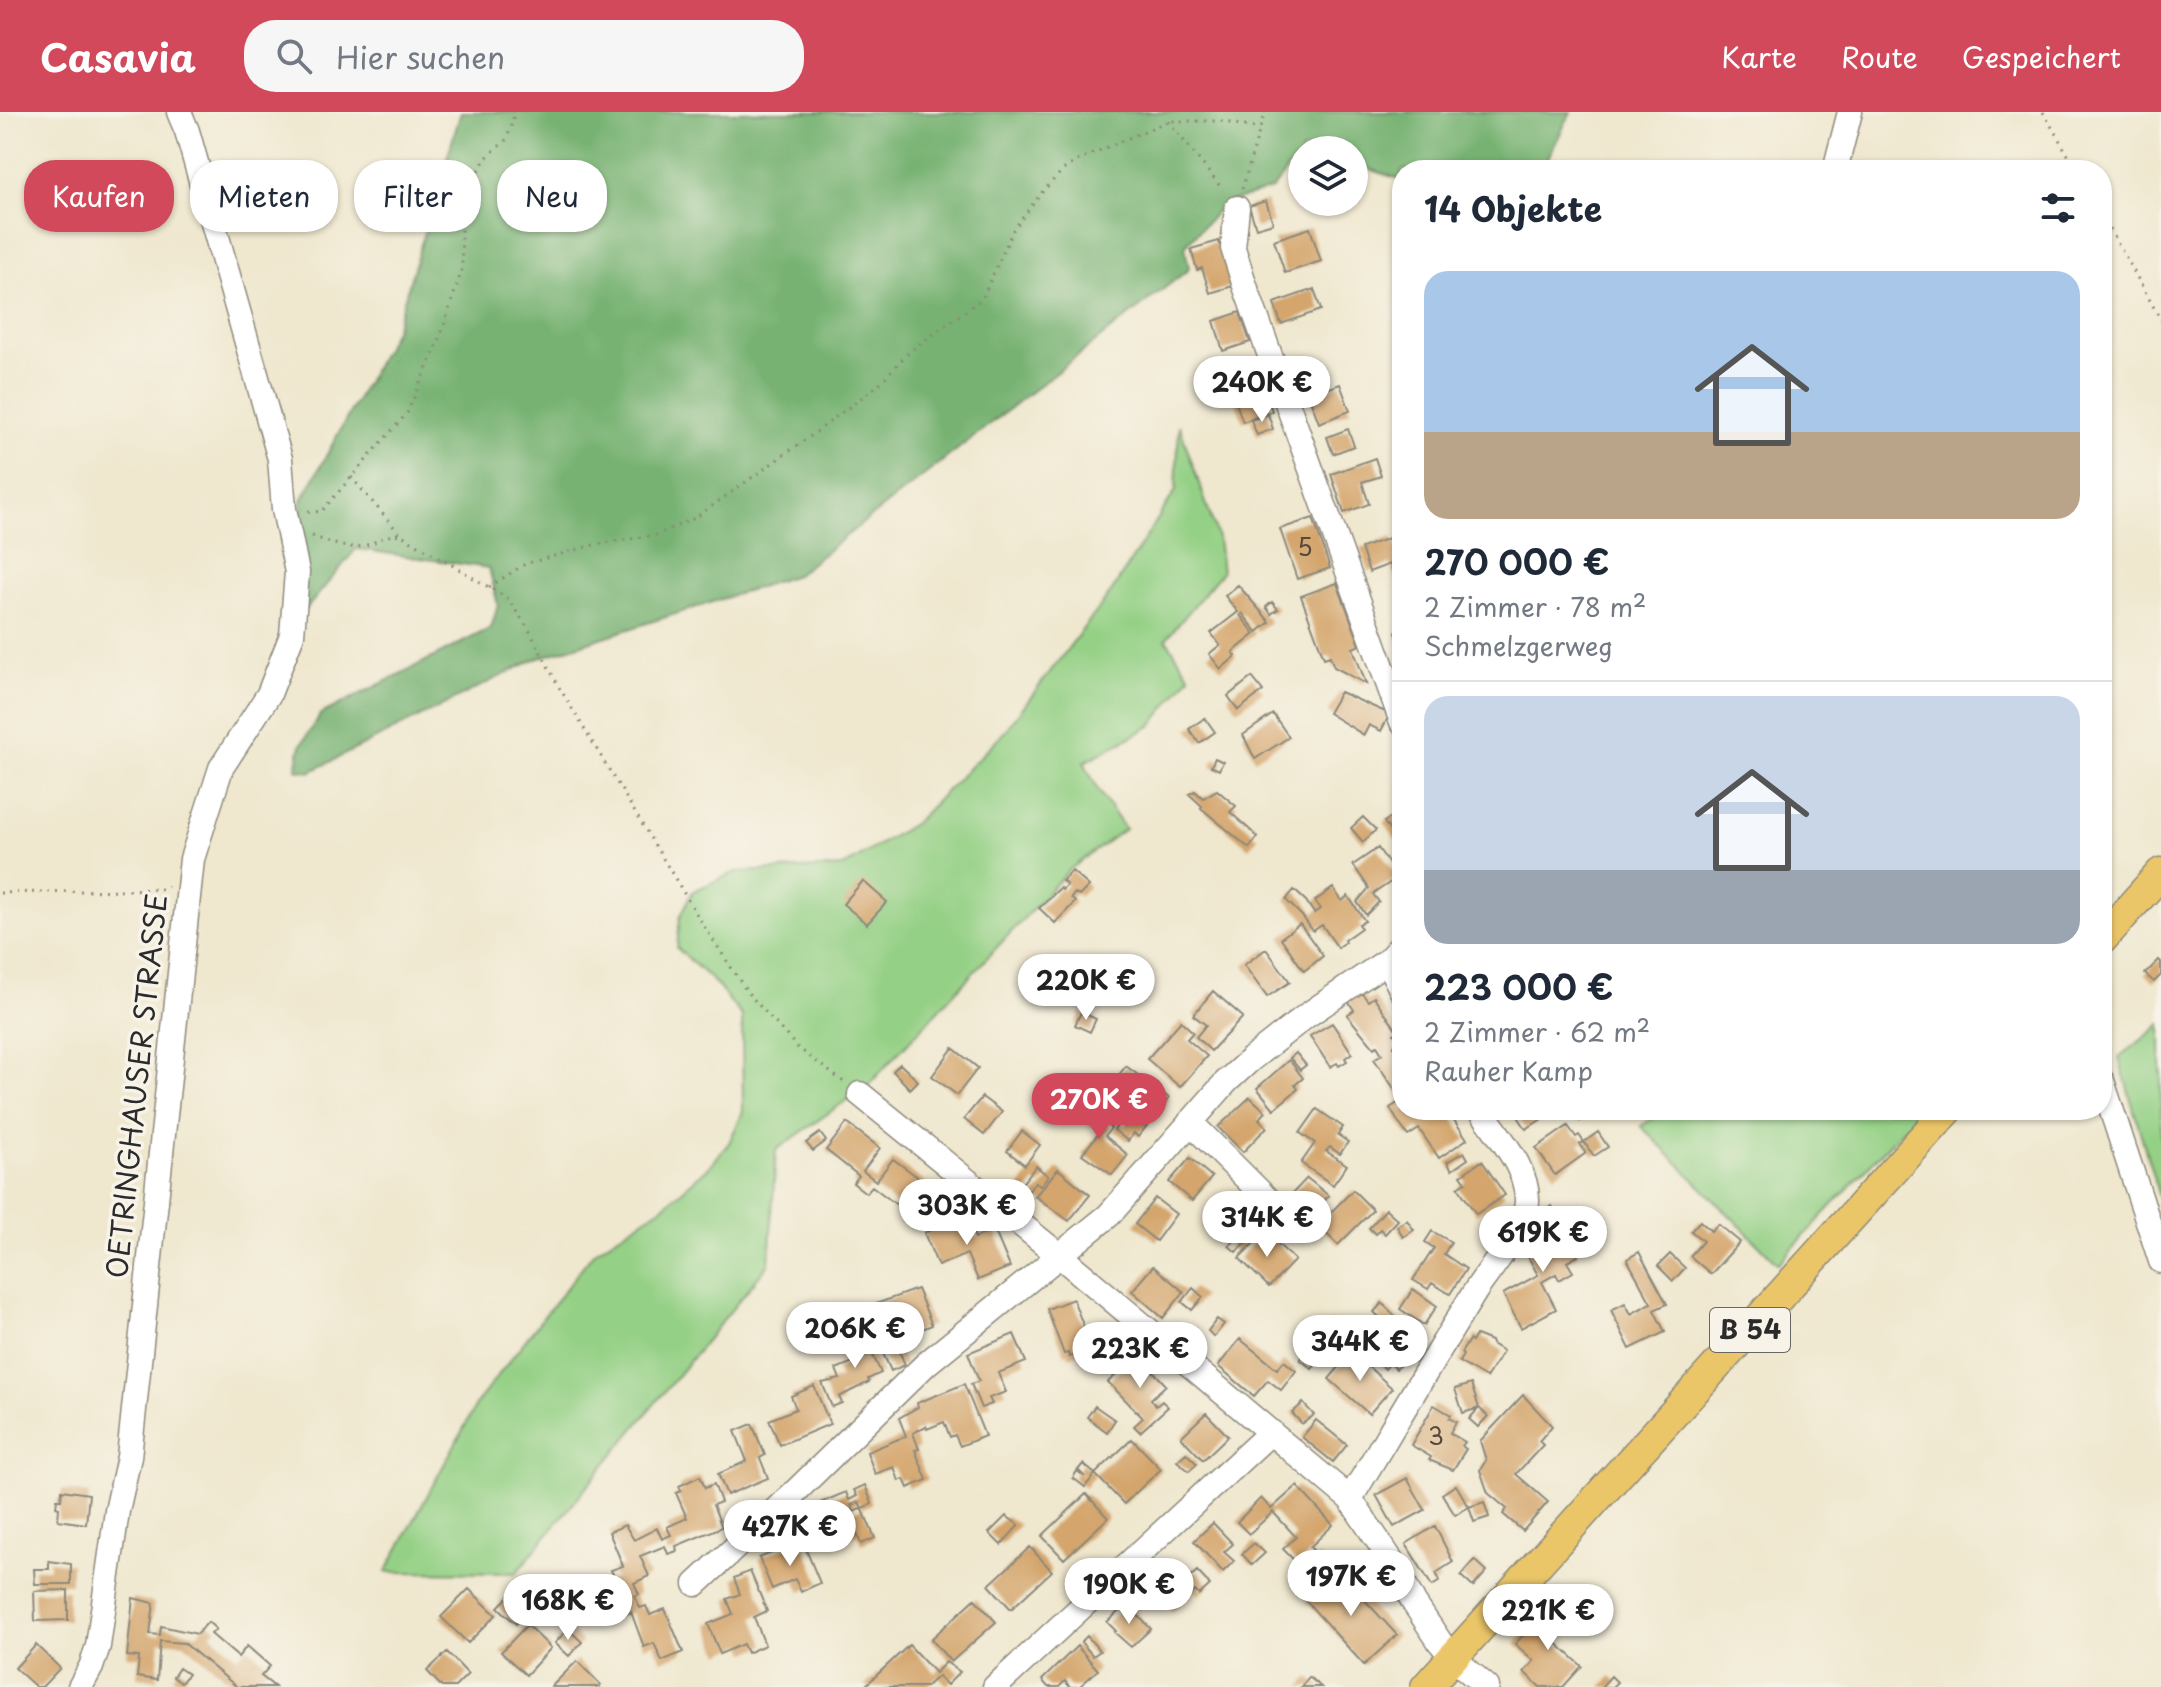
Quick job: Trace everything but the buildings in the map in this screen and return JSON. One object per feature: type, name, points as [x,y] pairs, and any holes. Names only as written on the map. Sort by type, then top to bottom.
[{"type":"main road","points":[[2112,928],[2161,873]]},
{"type":"main road","name":"B 54","points":[[1426,1687],[1939,1120]]},
{"type":"street","name":"OETRINGHAUSER STRASSE","points":[[80,1687],[98,1646],[125,1475],[192,859],[221,768],[269,694],[292,635],[297,572],[280,459],[179,112]]},
{"type":"street","points":[[1838,160],[1850,112]]},
{"type":"street","points":[[1237,208],[1233,248],[1245,286],[1392,694]]},
{"type":"street","points":[[696,1584],[926,1364],[1109,1215],[1226,1082],[1259,1052],[1392,954]]},
{"type":"street","points":[[860,1094],[1060,1256],[1350,1499],[1395,1566],[1414,1603],[1453,1658],[1487,1687]]},
{"type":"street","points":[[2112,1112],[2161,1261]]},
{"type":"street","points":[[1350,1499],[1477,1290],[1524,1219],[1528,1204],[1519,1169],[1487,1120]]},
{"type":"street","points":[[1190,1122],[1296,1228]]},
{"type":"street","points":[[995,1687],[1271,1432]]},
{"type":"path","points":[[287,519],[321,512],[407,413],[440,338],[462,269],[461,226],[469,191],[485,159],[507,139],[515,112]]},
{"type":"path","points":[[1237,208],[1265,112]]},
{"type":"path","points":[[2043,112],[2071,160]]},
{"type":"path","points":[[489,587],[525,564],[597,544],[656,535],[695,518],[866,394],[910,351],[982,299],[1013,230],[1063,170],[1108,145],[1168,121],[1220,121],[1260,129]]},
{"type":"path","points":[[1168,121],[1237,208]]},
{"type":"path","points":[[2112,233],[2161,320]]},
{"type":"path","points":[[351,476],[400,534],[507,598],[528,628],[575,714],[702,923],[748,993],[797,1047],[860,1094]]},
{"type":"path","points":[[287,519],[346,548],[366,546],[383,535],[400,534]]},
{"type":"path","points":[[0,893],[162,889],[190,876]]},
{"type":"green space","points":[[461,112],[1571,112],[1547,160],[1392,160],[1392,177],[1368,169],[1368,136],[1288,136],[1288,169],[1272,189],[1224,204],[1185,246],[1189,269],[796,575],[533,660],[310,772],[296,769],[301,745],[321,714],[491,628],[498,605],[489,568],[356,549],[302,614],[297,572],[302,500],[395,330],[425,232],[481,232],[481,160],[446,160]]},
{"type":"green space","points":[[1179,425],[1218,538],[1222,572],[1166,639],[1190,676],[1151,726],[1084,762],[1098,790],[1125,829],[1069,870],[860,1094],[857,1093],[776,1150],[769,1264],[516,1573],[386,1572],[479,1400],[594,1252],[663,1207],[710,1166],[729,1143],[743,1112],[742,1016],[715,983],[677,948],[680,917],[693,891],[736,872],[843,867],[916,822],[1004,732],[1112,591],[1176,490]]},
{"type":"green space","points":[[2161,1024],[2161,1204],[2119,1058]]},
{"type":"green space","points":[[1651,1120],[1912,1120],[1778,1264],[1641,1126]]}]
